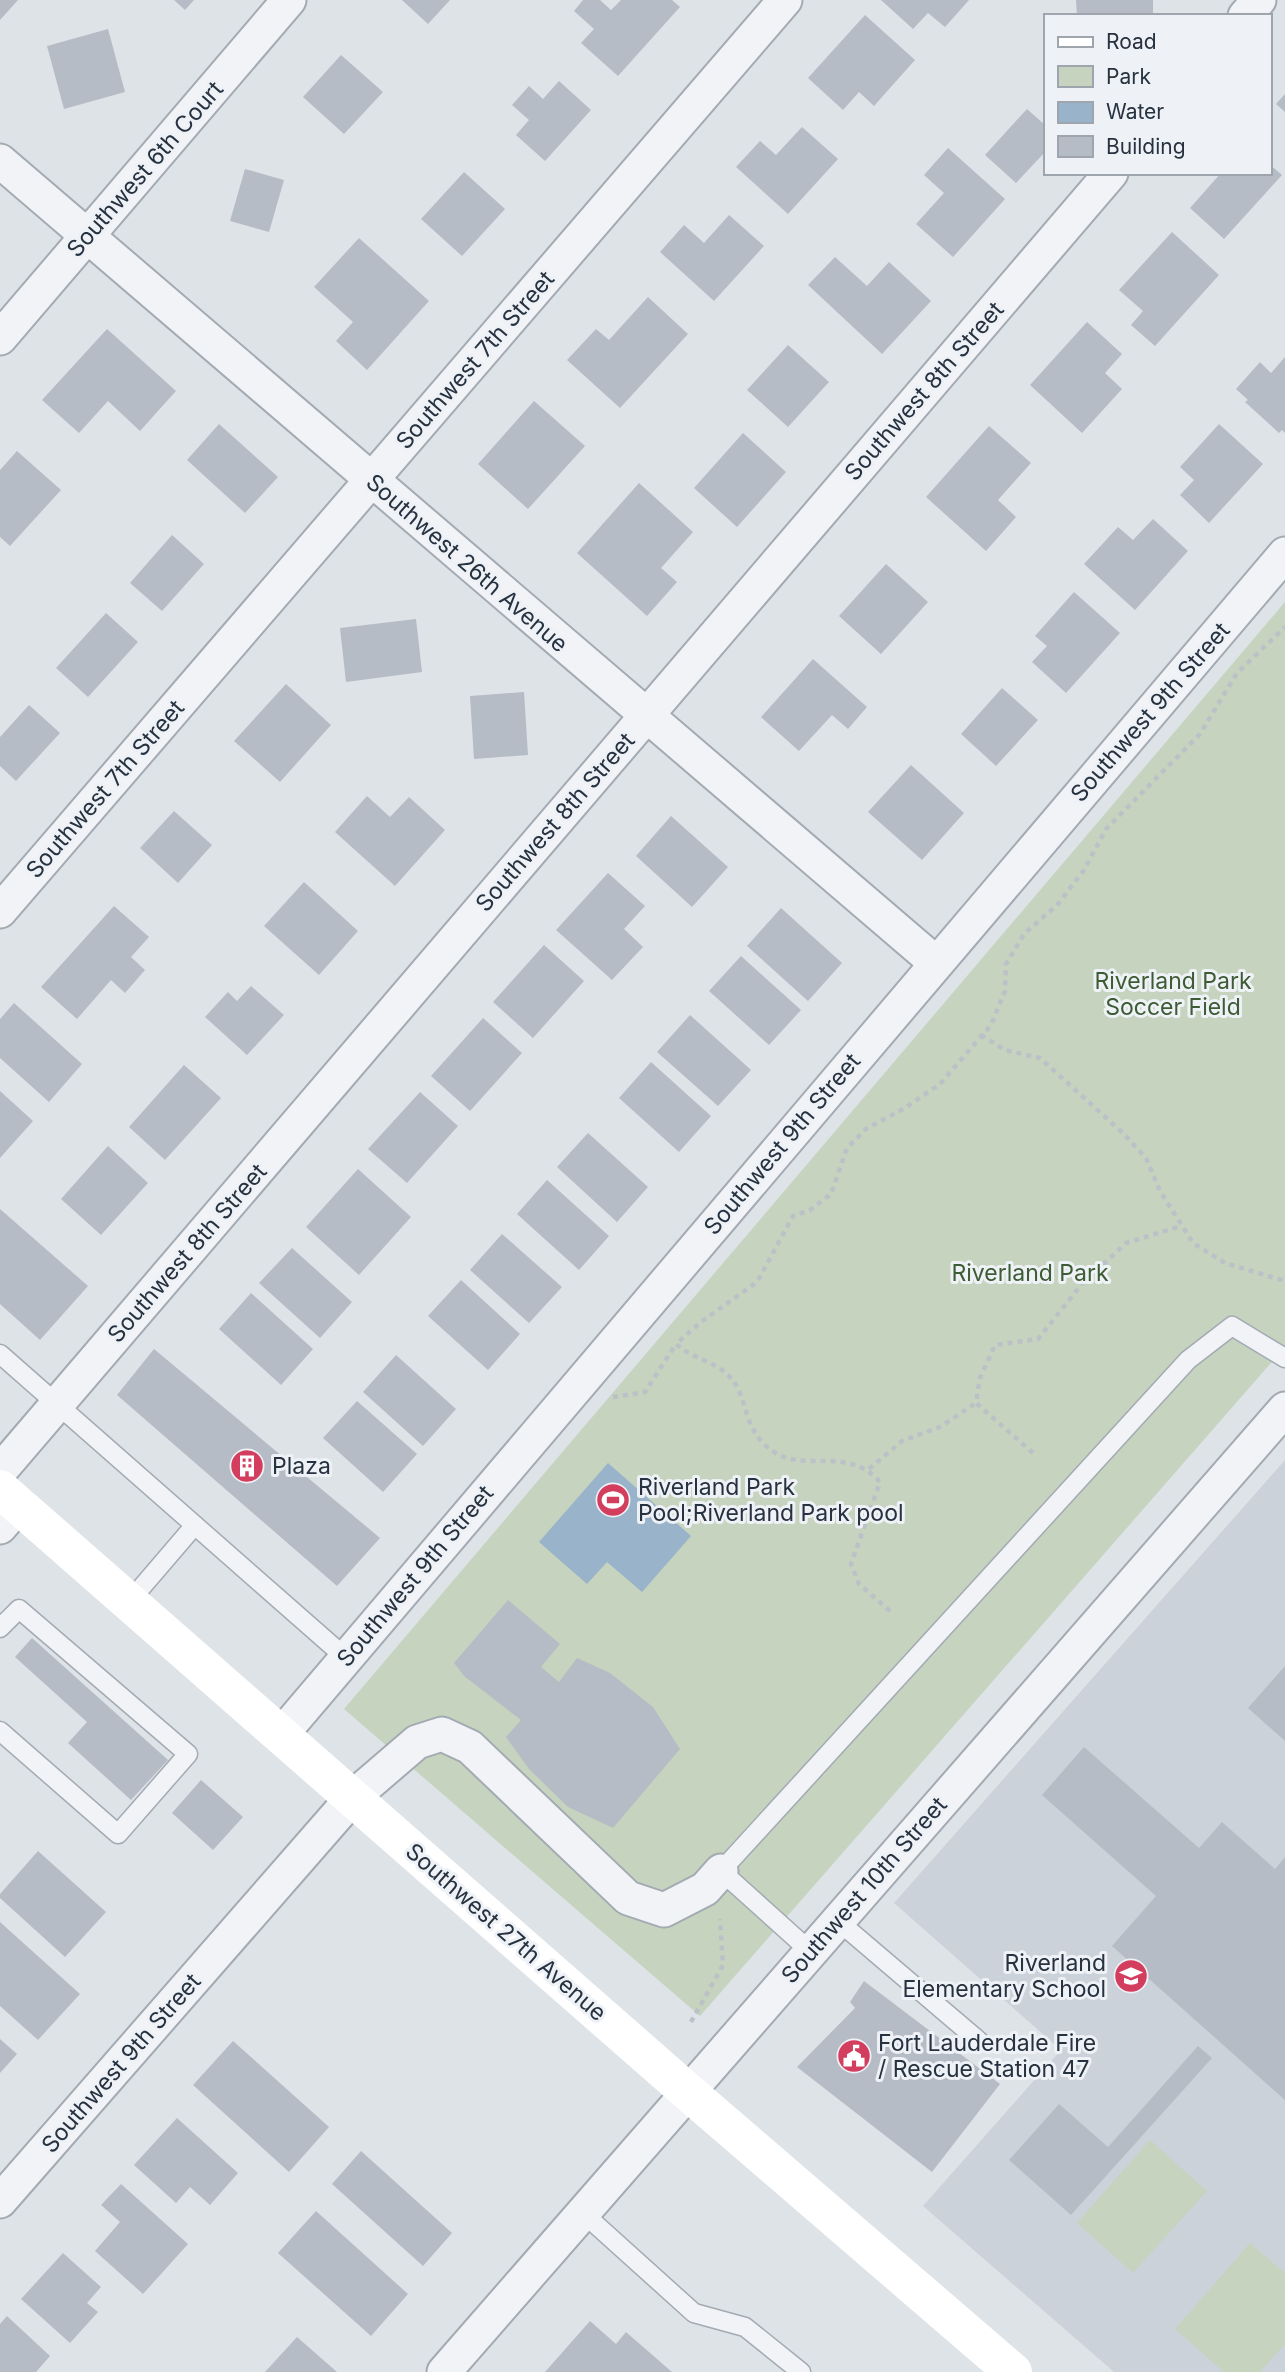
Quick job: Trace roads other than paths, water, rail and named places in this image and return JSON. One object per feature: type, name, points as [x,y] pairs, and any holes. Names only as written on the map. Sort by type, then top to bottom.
[{"type":"street","name":"Southwest 6th Court","points":[[0,338],[289,0]]},
{"type":"street","name":"Southwest 7th Street","points":[[0,911],[786,0]]},
{"type":"street","points":[[1247,14],[1259,0]]},
{"type":"street","name":"Southwest 26th Avenue","points":[[0,161],[645,717],[936,963]]},
{"type":"street","name":"Southwest 8th Street","points":[[0,1471],[1109,175]]},
{"type":"street","name":"Southwest 9th Street","points":[[281,1735],[1285,554]]},
{"type":"street","name":"Southwest 10th Street","points":[[444,2372],[1285,1409]]},
{"type":"street","name":"Southwest 27th Avenue","points":[[6,1507],[129,1602],[688,2092],[1013,2372]]},
{"type":"street","name":"Southwest 9th Street","points":[[0,2201],[353,1797],[417,1742],[442,1734],[470,1747],[628,1898],[664,1910],[705,1889],[721,1871]]},
{"type":"lane","points":[[811,1952],[721,1871],[1188,1360],[1232,1326],[1285,1358]]},
{"type":"lane","points":[[0,1354],[58,1402],[346,1658]]},
{"type":"lane","points":[[129,1602],[195,1525]]},
{"type":"lane","points":[[0,1628],[19,1609],[188,1754],[118,1834],[0,1731]]},
{"type":"lane","points":[[838,1921],[979,2041]]},
{"type":"lane","points":[[583,2213],[694,2313],[745,2327],[801,2372]]},
{"type":"water","name":"Riverland Park Pool;Riverland Park pool","points":[[608,1463],[691,1536],[642,1592],[607,1562],[587,1584],[539,1542]]},
{"type":"place","name":"Plaza","points":[[247,1466]]},
{"type":"place","name":"Riverland Park Pool;Riverland Park pool","points":[[613,1500]]},
{"type":"place","name":"Riverland Elementary School","points":[[1131,1976]]},
{"type":"place","name":"Fort Lauderdale Fire / Rescue Station 47","points":[[854,2056]]},
{"type":"park label","name":"Riverland Park Soccer Field","points":[[1173,994]]},
{"type":"park label","name":"Riverland Park","points":[[1030,1273]]}]
